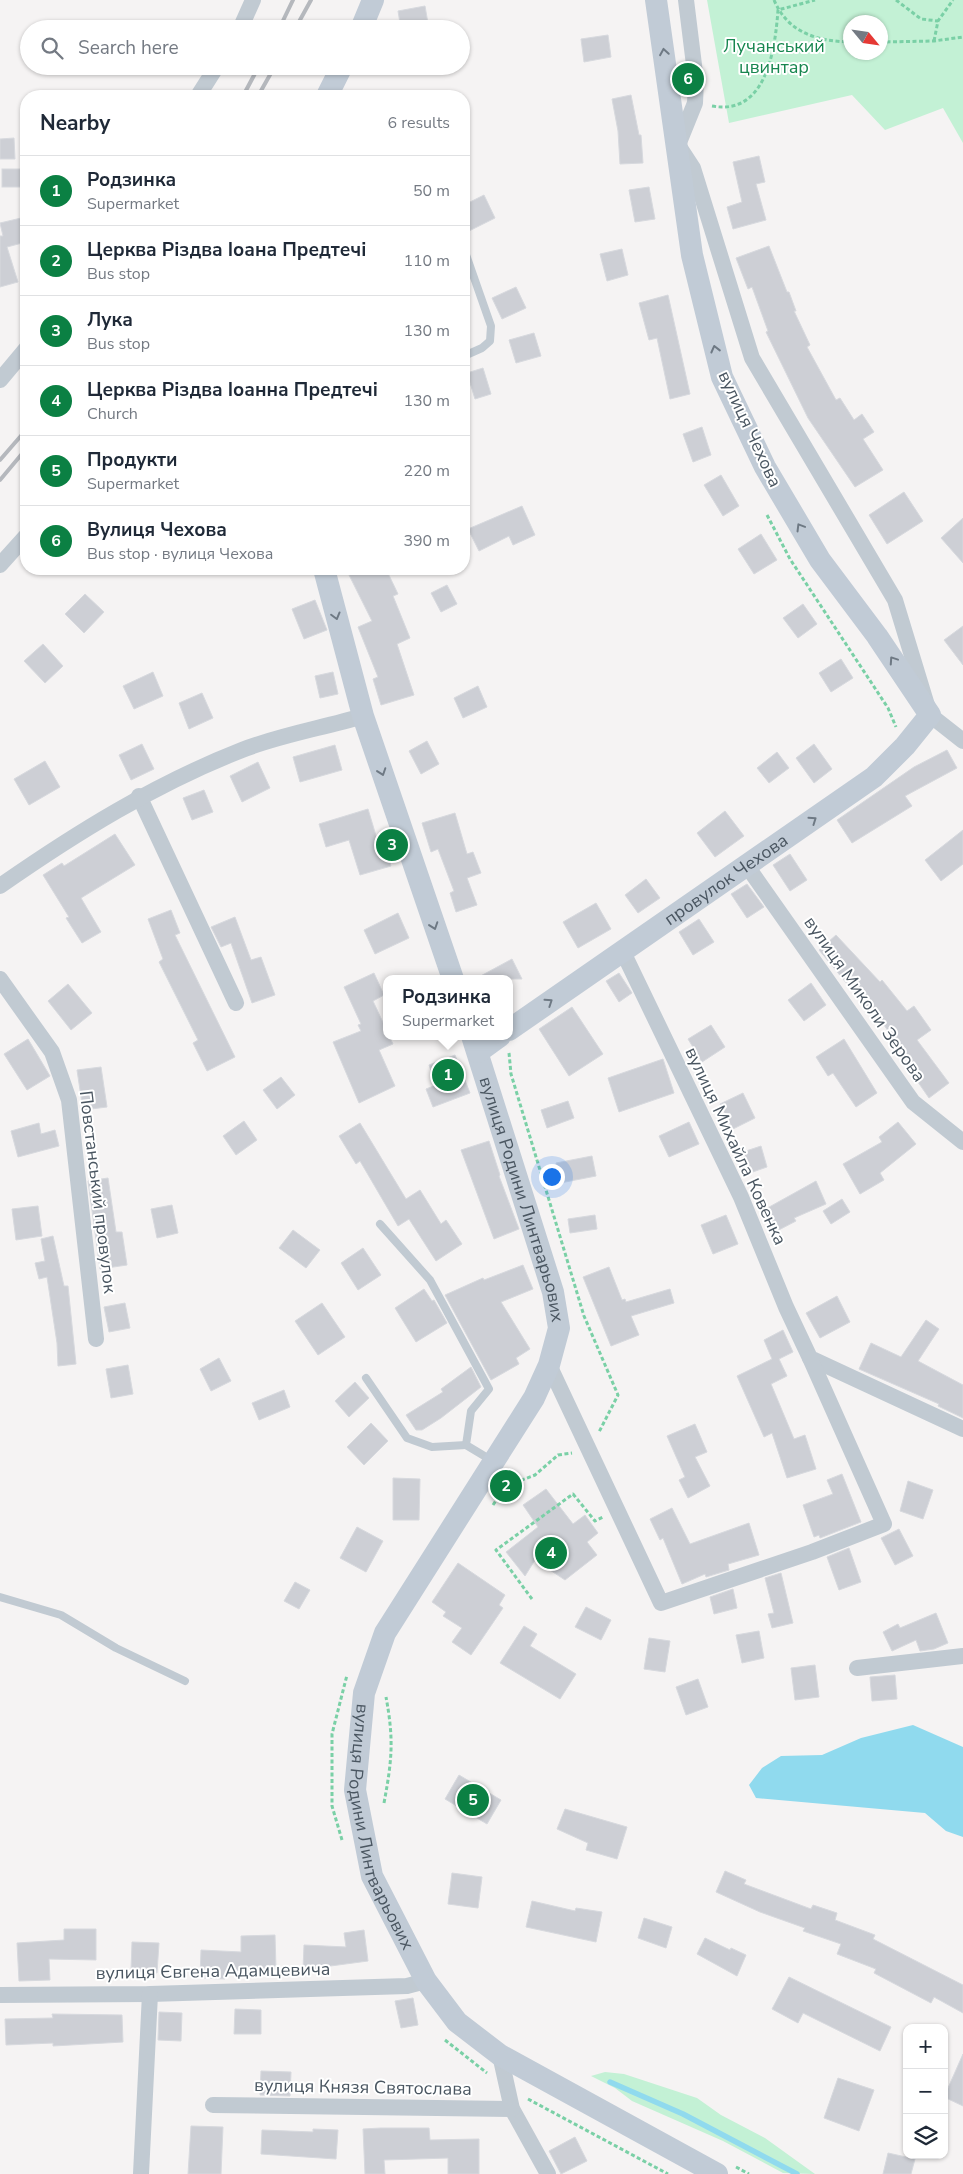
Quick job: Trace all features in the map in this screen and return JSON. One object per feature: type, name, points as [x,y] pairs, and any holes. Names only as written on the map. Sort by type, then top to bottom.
[{"type":"main road","points":[[365,20],[373,0]]},
{"type":"main road","name":"вулиця Чехова","points":[[656,0],[678,145],[692,255],[722,377],[765,468],[820,560],[877,636],[930,715]]},
{"type":"main road","points":[[330,90],[338,75]]},
{"type":"main road","points":[[326,575],[363,716],[452,975]]},
{"type":"main road","name":"провулок Чехова","points":[[513,1027],[874,777],[905,746],[930,715]]},
{"type":"main road","points":[[475,1044],[488,1040]]},
{"type":"main road","name":"вулиця Родини Линтварьових","points":[[475,1044],[553,1292],[559,1328],[550,1365],[534,1398],[385,1633],[364,1693],[355,1790],[372,1876],[426,1981],[458,2022],[500,2055],[725,2169]]},
{"type":"street","points":[[244,20],[253,0]]},
{"type":"street","points":[[686,0],[696,81],[694,103],[678,145],[693,168],[752,358],[895,600],[930,715]]},
{"type":"street","points":[[202,90],[211,75]]},
{"type":"street","points":[[2,375],[20,356]]},
{"type":"street","points":[[0,565],[20,543]]},
{"type":"street","name":"вулиця Чехова","points":[[930,715],[963,741]]},
{"type":"street","points":[[0,886],[49,852],[139,796],[243,750],[363,716]]},
{"type":"street","points":[[139,796],[236,1004]]},
{"type":"street","name":"вулиця Миколи Зерова","points":[[747,866],[913,1102],[963,1142]]},
{"type":"street","name":"вулиця Михайла Ковенка","points":[[617,1510],[661,1603],[812,1552],[884,1524],[786,1307],[742,1197],[623,952]]},
{"type":"street","name":"Повстанський провулок","points":[[0,979],[52,1052],[69,1100],[96,1339]]},
{"type":"street","points":[[810,1358],[963,1429]]},
{"type":"street","points":[[550,1365],[617,1510]]},
{"type":"street","points":[[857,1668],[963,1656]]},
{"type":"street","name":"вулиця Євгена Адамцевича","points":[[0,1995],[150,1994],[407,1986],[426,1981]]},
{"type":"street","points":[[140,2174],[150,1994]]},
{"type":"street","points":[[500,2055],[512,2109],[548,2174]]},
{"type":"street","name":"вулиця Князя Святослава","points":[[213,2105],[512,2109]]},
{"type":"lane","points":[[470,266],[491,326],[490,340],[482,348],[470,353]]},
{"type":"lane","points":[[380,1224],[430,1280],[490,1389],[471,1411],[466,1445]]},
{"type":"lane","points":[[366,1378],[408,1438],[432,1447],[466,1445],[493,1461]]},
{"type":"lane","points":[[0,1596],[61,1615],[116,1648],[185,1681]]},
{"type":"path","points":[[774,0],[778,10],[798,32],[813,37],[843,41]]},
{"type":"path","points":[[778,10],[816,0]]},
{"type":"path","points":[[896,0],[921,20],[938,21]]},
{"type":"path","points":[[934,41],[938,21],[953,0]]},
{"type":"path","points":[[694,103],[726,108],[749,100],[768,67],[775,44],[778,10]]},
{"type":"path","points":[[888,42],[934,41],[963,38]]},
{"type":"path","points":[[490,1508],[506,1486]]},
{"type":"path","points":[[532,1599],[496,1550],[573,1494],[595,1520],[617,1510]]},
{"type":"path","points":[[384,1803],[392,1761],[392,1726],[385,1694]]},
{"type":"path","points":[[725,2169],[749,2174]]},
{"type":"green space","name":"Лучанський цвинтар","points":[[707,0],[963,0],[963,143],[943,108],[885,130],[852,95],[729,123]]},
{"type":"green space","points":[[605,2072],[624,2074],[697,2098],[721,2115],[765,2138],[815,2174],[783,2173],[723,2141],[632,2101],[615,2088],[591,2076]]},
{"type":"water","points":[[913,1725],[963,1747],[963,1837],[946,1831],[925,1813],[756,1798],[749,1785],[762,1768],[781,1756],[822,1755],[861,1738]]},
{"type":"building","points":[[425,6],[427,20],[400,20],[398,11]]},
{"type":"building","points":[[608,35],[611,57],[584,62],[581,39]]},
{"type":"building","points":[[631,95],[639,135],[641,135],[643,163],[620,164],[618,131],[612,99]]},
{"type":"building","points":[[14,138],[15,159],[0,159],[0,139]]},
{"type":"building","points":[[759,156],[765,182],[756,184],[766,220],[733,229],[727,207],[742,202],[733,162]]},
{"type":"building","points":[[2,169],[20,169],[20,187],[2,187]]},
{"type":"building","points":[[649,187],[655,219],[635,222],[629,190]]},
{"type":"building","points":[[484,195],[495,218],[470,230],[470,202]]},
{"type":"building","points":[[20,218],[20,244],[7,247],[18,282],[0,287],[0,236],[3,236],[0,223]]},
{"type":"building","points":[[769,246],[787,292],[789,292],[796,311],[794,311],[810,345],[807,347],[836,400],[840,398],[854,420],[862,414],[874,432],[863,439],[883,470],[855,487],[808,418],[766,332],[768,331],[752,287],[748,289],[736,258]]},
{"type":"building","points":[[622,249],[628,275],[607,281],[600,254]]},
{"type":"building","points":[[516,287],[526,308],[502,319],[492,298]]},
{"type":"building","points":[[668,295],[690,394],[670,399],[657,338],[649,340],[639,303]]},
{"type":"building","points":[[534,333],[541,356],[516,363],[509,340]]},
{"type":"building","points":[[483,368],[491,394],[475,399],[470,383],[470,372]]},
{"type":"building","points":[[702,427],[711,455],[693,462],[683,434]]},
{"type":"building","points":[[721,475],[739,506],[723,516],[704,485]]},
{"type":"building","points":[[904,492],[923,521],[887,544],[869,515]]},
{"type":"building","points":[[522,506],[535,535],[513,545],[509,536],[479,551],[470,533],[470,528]]},
{"type":"building","points":[[963,518],[963,563],[941,538]]},
{"type":"building","points":[[761,534],[777,560],[754,574],[738,549]]},
{"type":"building","points":[[349,575],[389,575],[398,594],[393,596],[410,638],[397,644],[414,695],[381,705],[373,679],[378,677],[358,627],[372,621]]},
{"type":"building","points":[[447,585],[457,604],[441,612],[431,593]]},
{"type":"building","points":[[85,594],[104,612],[84,633],[65,614]]},
{"type":"building","points":[[315,600],[327,630],[304,639],[292,609]]},
{"type":"building","points":[[803,604],[817,624],[798,638],[783,618]]},
{"type":"building","points":[[963,626],[963,665],[944,640]]},
{"type":"building","points":[[43,644],[63,666],[45,683],[24,661]]},
{"type":"building","points":[[841,659],[853,678],[831,692],[819,673]]},
{"type":"building","points":[[153,672],[163,696],[134,709],[123,686]]},
{"type":"building","points":[[333,672],[338,694],[320,698],[315,676]]},
{"type":"building","points":[[478,686],[487,707],[463,718],[454,698]]},
{"type":"building","points":[[202,693],[213,718],[189,729],[179,703]]},
{"type":"building","points":[[427,741],[439,764],[421,774],[409,751]]},
{"type":"building","points":[[142,744],[154,769],[131,780],[119,755]]},
{"type":"building","points":[[814,744],[832,769],[814,783],[796,758]]},
{"type":"building","points":[[335,745],[342,770],[300,782],[293,757]]},
{"type":"building","points":[[947,750],[957,768],[905,796],[912,806],[852,843],[837,820],[914,767]]},
{"type":"building","points":[[777,752],[789,768],[769,783],[757,768]]},
{"type":"building","points":[[45,761],[60,787],[29,805],[14,779]]},
{"type":"building","points":[[258,762],[270,788],[242,802],[230,776]]},
{"type":"building","points":[[204,790],[213,812],[192,820],[183,798]]},
{"type":"building","points":[[368,809],[377,839],[382,837],[391,866],[360,875],[349,840],[326,847],[319,824]]},
{"type":"building","points":[[725,811],[744,836],[715,857],[697,833]]},
{"type":"building","points":[[455,813],[467,854],[473,852],[481,873],[467,878],[477,905],[456,912],[450,893],[454,891],[438,849],[431,852],[422,823]]},
{"type":"building","points":[[963,830],[963,864],[941,881],[925,860]]},
{"type":"building","points":[[115,834],[135,865],[81,898],[101,932],[82,943],[66,918],[69,917],[43,875],[62,863],[64,866]]},
{"type":"building","points":[[790,854],[807,880],[790,891],[773,865]]},
{"type":"building","points":[[646,879],[660,898],[638,913],[625,895]]},
{"type":"building","points":[[747,884],[764,907],[747,918],[731,894]]},
{"type":"building","points":[[596,903],[611,929],[578,948],[563,922]]},
{"type":"building","points":[[171,910],[180,933],[175,935],[235,1057],[207,1071],[193,1043],[198,1040],[159,962],[163,959],[148,919]]},
{"type":"building","points":[[398,913],[409,938],[375,954],[364,930]]},
{"type":"building","points":[[235,917],[251,960],[261,957],[275,995],[252,1003],[231,943],[221,947],[211,927]]},
{"type":"building","points":[[699,919],[714,942],[693,955],[679,932]]},
{"type":"building","points":[[836,935],[880,982],[882,980],[907,1011],[914,1006],[931,1030],[917,1040],[949,1083],[929,1098],[911,1072],[915,1069],[879,1018],[877,1020],[819,950]]},
{"type":"building","points":[[512,959],[522,979],[513,979],[513,975],[482,975]]},
{"type":"building","points":[[374,973],[383,993],[383,996],[373,1001],[383,1022],[383,1040],[391,1040],[393,1044],[379,1050],[395,1086],[359,1103],[333,1042],[361,1031],[358,1025],[361,1024],[344,987]]},
{"type":"building","points":[[619,973],[632,993],[619,1002],[606,981]]},
{"type":"building","points":[[811,983],[826,1005],[804,1021],[788,1000]]},
{"type":"building","points":[[68,984],[92,1013],[71,1030],[48,1001]]},
{"type":"building","points":[[572,1007],[603,1054],[569,1076],[539,1029]]},
{"type":"building","points":[[711,1025],[725,1047],[702,1062],[688,1039]]},
{"type":"building","points":[[28,1039],[50,1076],[27,1090],[4,1054]]},
{"type":"building","points":[[844,1039],[877,1093],[856,1107],[833,1073],[828,1076],[816,1057]]},
{"type":"building","points":[[455,1055],[470,1093],[433,1107],[426,1089],[436,1085],[429,1065]]},
{"type":"building","points":[[663,1059],[674,1093],[619,1112],[608,1078]]},
{"type":"building","points":[[101,1067],[107,1107],[83,1110],[77,1070]]},
{"type":"building","points":[[281,1077],[295,1095],[277,1109],[263,1090]]},
{"type":"building","points":[[743,1093],[755,1118],[733,1129],[720,1104]]},
{"type":"building","points":[[568,1101],[574,1118],[547,1128],[541,1110]]},
{"type":"building","points":[[244,1121],[257,1140],[236,1155],[223,1136]]},
{"type":"building","points":[[689,1122],[699,1144],[669,1157],[659,1136]]},
{"type":"building","points":[[898,1122],[916,1144],[880,1173],[884,1180],[860,1194],[843,1164],[882,1142],[879,1137]]},
{"type":"building","points":[[39,1123],[41,1134],[55,1130],[59,1146],[18,1157],[11,1131]]},
{"type":"building","points":[[360,1123],[406,1199],[420,1190],[441,1224],[446,1220],[462,1244],[436,1261],[409,1219],[398,1226],[360,1161],[356,1164],[339,1136]]},
{"type":"building","points":[[489,1141],[499,1176],[519,1229],[494,1239],[461,1150]]},
{"type":"building","points":[[761,1146],[767,1167],[747,1174],[740,1153]]},
{"type":"building","points":[[592,1156],[596,1176],[560,1183],[556,1163]]},
{"type":"building","points":[[108,1178],[116,1232],[122,1232],[127,1265],[100,1269],[88,1181]]},
{"type":"building","points":[[816,1181],[826,1204],[794,1218],[796,1221],[773,1233],[762,1211]]},
{"type":"building","points":[[842,1199],[850,1212],[831,1224],[823,1211]]},
{"type":"building","points":[[172,1205],[178,1233],[157,1238],[151,1209]]},
{"type":"building","points":[[38,1206],[42,1236],[16,1240],[12,1209]]},
{"type":"building","points":[[595,1215],[597,1229],[570,1233],[568,1219]]},
{"type":"building","points":[[726,1215],[738,1244],[713,1254],[701,1225]]},
{"type":"building","points":[[293,1230],[320,1250],[306,1268],[279,1248]]},
{"type":"building","points":[[53,1236],[64,1286],[68,1286],[76,1364],[58,1366],[57,1343],[47,1277],[39,1279],[35,1263],[45,1261],[41,1239]]},
{"type":"building","points":[[363,1248],[381,1275],[358,1290],[341,1263]]},
{"type":"building","points":[[523,1265],[533,1289],[501,1302],[530,1349],[516,1358],[519,1364],[491,1380],[445,1295],[483,1278],[484,1280]]},
{"type":"building","points":[[609,1267],[622,1300],[625,1299],[626,1302],[670,1289],[674,1303],[631,1316],[639,1335],[611,1346],[583,1277]]},
{"type":"building","points":[[424,1289],[432,1301],[434,1300],[447,1323],[416,1342],[395,1308]]},
{"type":"building","points":[[837,1296],[850,1322],[820,1338],[806,1313]]},
{"type":"building","points":[[125,1303],[130,1328],[109,1332],[104,1307]]},
{"type":"building","points":[[322,1303],[345,1337],[318,1355],[295,1321]]},
{"type":"building","points":[[926,1320],[939,1329],[918,1361],[963,1385],[963,1418],[938,1406],[939,1404],[859,1369],[871,1343],[901,1357]]},
{"type":"building","points":[[783,1330],[793,1352],[779,1359],[787,1376],[771,1384],[794,1439],[805,1435],[816,1469],[787,1478],[772,1433],[764,1437],[737,1376],[772,1359],[764,1340]]},
{"type":"building","points":[[219,1358],[231,1381],[211,1391],[200,1369]]},
{"type":"building","points":[[128,1365],[133,1394],[111,1398],[106,1369]]},
{"type":"building","points":[[471,1367],[481,1387],[441,1418],[422,1430],[416,1430],[406,1415],[443,1392],[441,1389]]},
{"type":"building","points":[[355,1382],[369,1398],[349,1417],[335,1401]]},
{"type":"building","points":[[284,1390],[290,1407],[259,1420],[252,1403]]},
{"type":"building","points":[[371,1423],[388,1441],[364,1465],[347,1447]]},
{"type":"building","points":[[695,1424],[707,1452],[695,1457],[710,1486],[688,1498],[679,1480],[685,1477],[667,1436]]},
{"type":"building","points":[[842,1474],[861,1522],[820,1538],[819,1535],[814,1537],[803,1505],[833,1494],[827,1480]]},
{"type":"building","points":[[393,1478],[420,1479],[419,1520],[393,1520]]},
{"type":"building","points":[[908,1481],[933,1490],[923,1519],[900,1511]]},
{"type":"building","points":[[546,1489],[573,1524],[585,1515],[598,1533],[587,1542],[597,1555],[565,1580],[535,1560],[525,1576],[506,1552],[538,1527],[523,1505]]},
{"type":"building","points":[[672,1508],[690,1544],[749,1523],[759,1555],[728,1564],[729,1570],[706,1577],[705,1574],[682,1584],[663,1538],[660,1540],[650,1519]]},
{"type":"building","points":[[357,1527],[383,1541],[366,1572],[340,1558]]},
{"type":"building","points":[[899,1529],[913,1556],[895,1565],[881,1538]]},
{"type":"building","points":[[849,1548],[861,1582],[839,1590],[827,1557]]},
{"type":"building","points":[[458,1563],[505,1595],[499,1605],[503,1608],[471,1655],[452,1642],[462,1628],[443,1616],[446,1612],[432,1602]]},
{"type":"building","points":[[781,1573],[793,1623],[772,1628],[768,1614],[774,1613],[765,1578]]},
{"type":"building","points":[[295,1582],[310,1590],[299,1609],[284,1601]]},
{"type":"building","points":[[733,1589],[737,1608],[714,1614],[710,1597]]},
{"type":"building","points":[[586,1607],[611,1620],[601,1640],[575,1627]]},
{"type":"building","points":[[936,1613],[948,1643],[934,1649],[920,1651],[916,1640],[892,1651],[883,1632],[898,1624],[900,1628]]},
{"type":"building","points":[[524,1626],[537,1634],[530,1646],[576,1674],[560,1699],[500,1663]]},
{"type":"building","points":[[759,1631],[764,1658],[742,1663],[736,1635]]},
{"type":"building","points":[[649,1638],[670,1641],[665,1672],[644,1669]]},
{"type":"building","points":[[815,1665],[819,1697],[795,1700],[791,1668]]},
{"type":"building","points":[[895,1675],[897,1699],[872,1701],[870,1677]]},
{"type":"building","points":[[698,1679],[708,1707],[686,1715],[676,1687]]},
{"type":"building","points":[[459,1775],[501,1800],[487,1824],[445,1799]]},
{"type":"building","points":[[565,1809],[627,1827],[617,1859],[586,1850],[588,1843],[557,1829]]},
{"type":"building","points":[[725,1871],[746,1880],[744,1884],[811,1909],[813,1905],[837,1913],[835,1920],[875,1935],[873,1939],[963,1985],[963,2013],[934,1997],[931,2003],[874,1973],[876,1969],[837,1954],[841,1944],[803,1931],[805,1928],[760,1912],[716,1892]]},
{"type":"building","points":[[452,1873],[482,1877],[478,1908],[448,1904]]},
{"type":"building","points":[[532,1901],[575,1911],[576,1908],[602,1912],[596,1942],[526,1927]]},
{"type":"building","points":[[644,1918],[672,1927],[666,1948],[638,1938]]},
{"type":"building","points":[[64,1929],[96,1929],[96,1960],[49,1959],[50,1980],[19,1981],[17,1943],[64,1940]]},
{"type":"building","points":[[364,1930],[368,1961],[323,1967],[323,1970],[303,1970],[304,1945],[346,1947],[344,1933]]},
{"type":"building","points":[[275,1935],[276,1969],[225,1971],[225,1979],[200,1978],[201,1950],[241,1952],[241,1936]]},
{"type":"building","points":[[705,1938],[730,1950],[731,1948],[746,1955],[737,1976],[697,1954]]},
{"type":"building","points":[[132,1942],[159,1943],[157,1973],[131,1971]]},
{"type":"building","points":[[789,1977],[891,2027],[880,2051],[803,2013],[798,2023],[772,2009]]},
{"type":"building","points":[[413,1998],[418,2025],[401,2028],[395,2001]]},
{"type":"building","points":[[235,2009],[261,2010],[261,2034],[234,2034]]},
{"type":"building","points":[[159,2012],[182,2013],[181,2041],[158,2040]]},
{"type":"building","points":[[52,2014],[122,2015],[123,2042],[53,2046],[53,2043],[6,2045],[5,2019],[53,2018]]},
{"type":"building","points":[[963,2054],[963,2106],[948,2099],[948,2088]]},
{"type":"building","points":[[261,2071],[291,2072],[290,2096],[260,2095]]},
{"type":"building","points":[[838,2078],[874,2090],[859,2131],[824,2118]]},
{"type":"building","points":[[191,2126],[223,2127],[221,2174],[188,2174]]},
{"type":"building","points":[[429,2128],[430,2140],[479,2139],[479,2174],[448,2174],[448,2158],[384,2160],[385,2174],[365,2174],[363,2129]]},
{"type":"building","points":[[313,2129],[338,2130],[336,2159],[261,2154],[262,2130],[313,2132]]},
{"type":"building","points":[[575,2137],[587,2161],[561,2174],[549,2151]]},
{"type":"building","points":[[888,2153],[903,2156],[903,2159],[915,2159],[911,2174],[883,2174]]},
{"type":"waterway","points":[[610,2082],[683,2114],[797,2174]]},
{"type":"railway","points":[[283,20],[293,0]]},
{"type":"railway","points":[[300,20],[311,0]]},
{"type":"railway","points":[[246,90],[254,75]]},
{"type":"railway","points":[[261,90],[270,75]]},
{"type":"railway","points":[[0,460],[20,437]]},
{"type":"railway","points":[[0,480],[20,456]]},
{"type":"place","name":"Вулиця Чехова","points":[[688,79]]},
{"type":"place","name":"Лука","points":[[392,845]]},
{"type":"place","name":"Родзинка","points":[[448,1075]]},
{"type":"place","name":"Церква Різдва Іоана Предтечі","points":[[506,1486]]},
{"type":"place","name":"Церква Різдва Іоанна Предтечі","points":[[551,1553]]},
{"type":"place","name":"Продукти","points":[[473,1800]]}]
